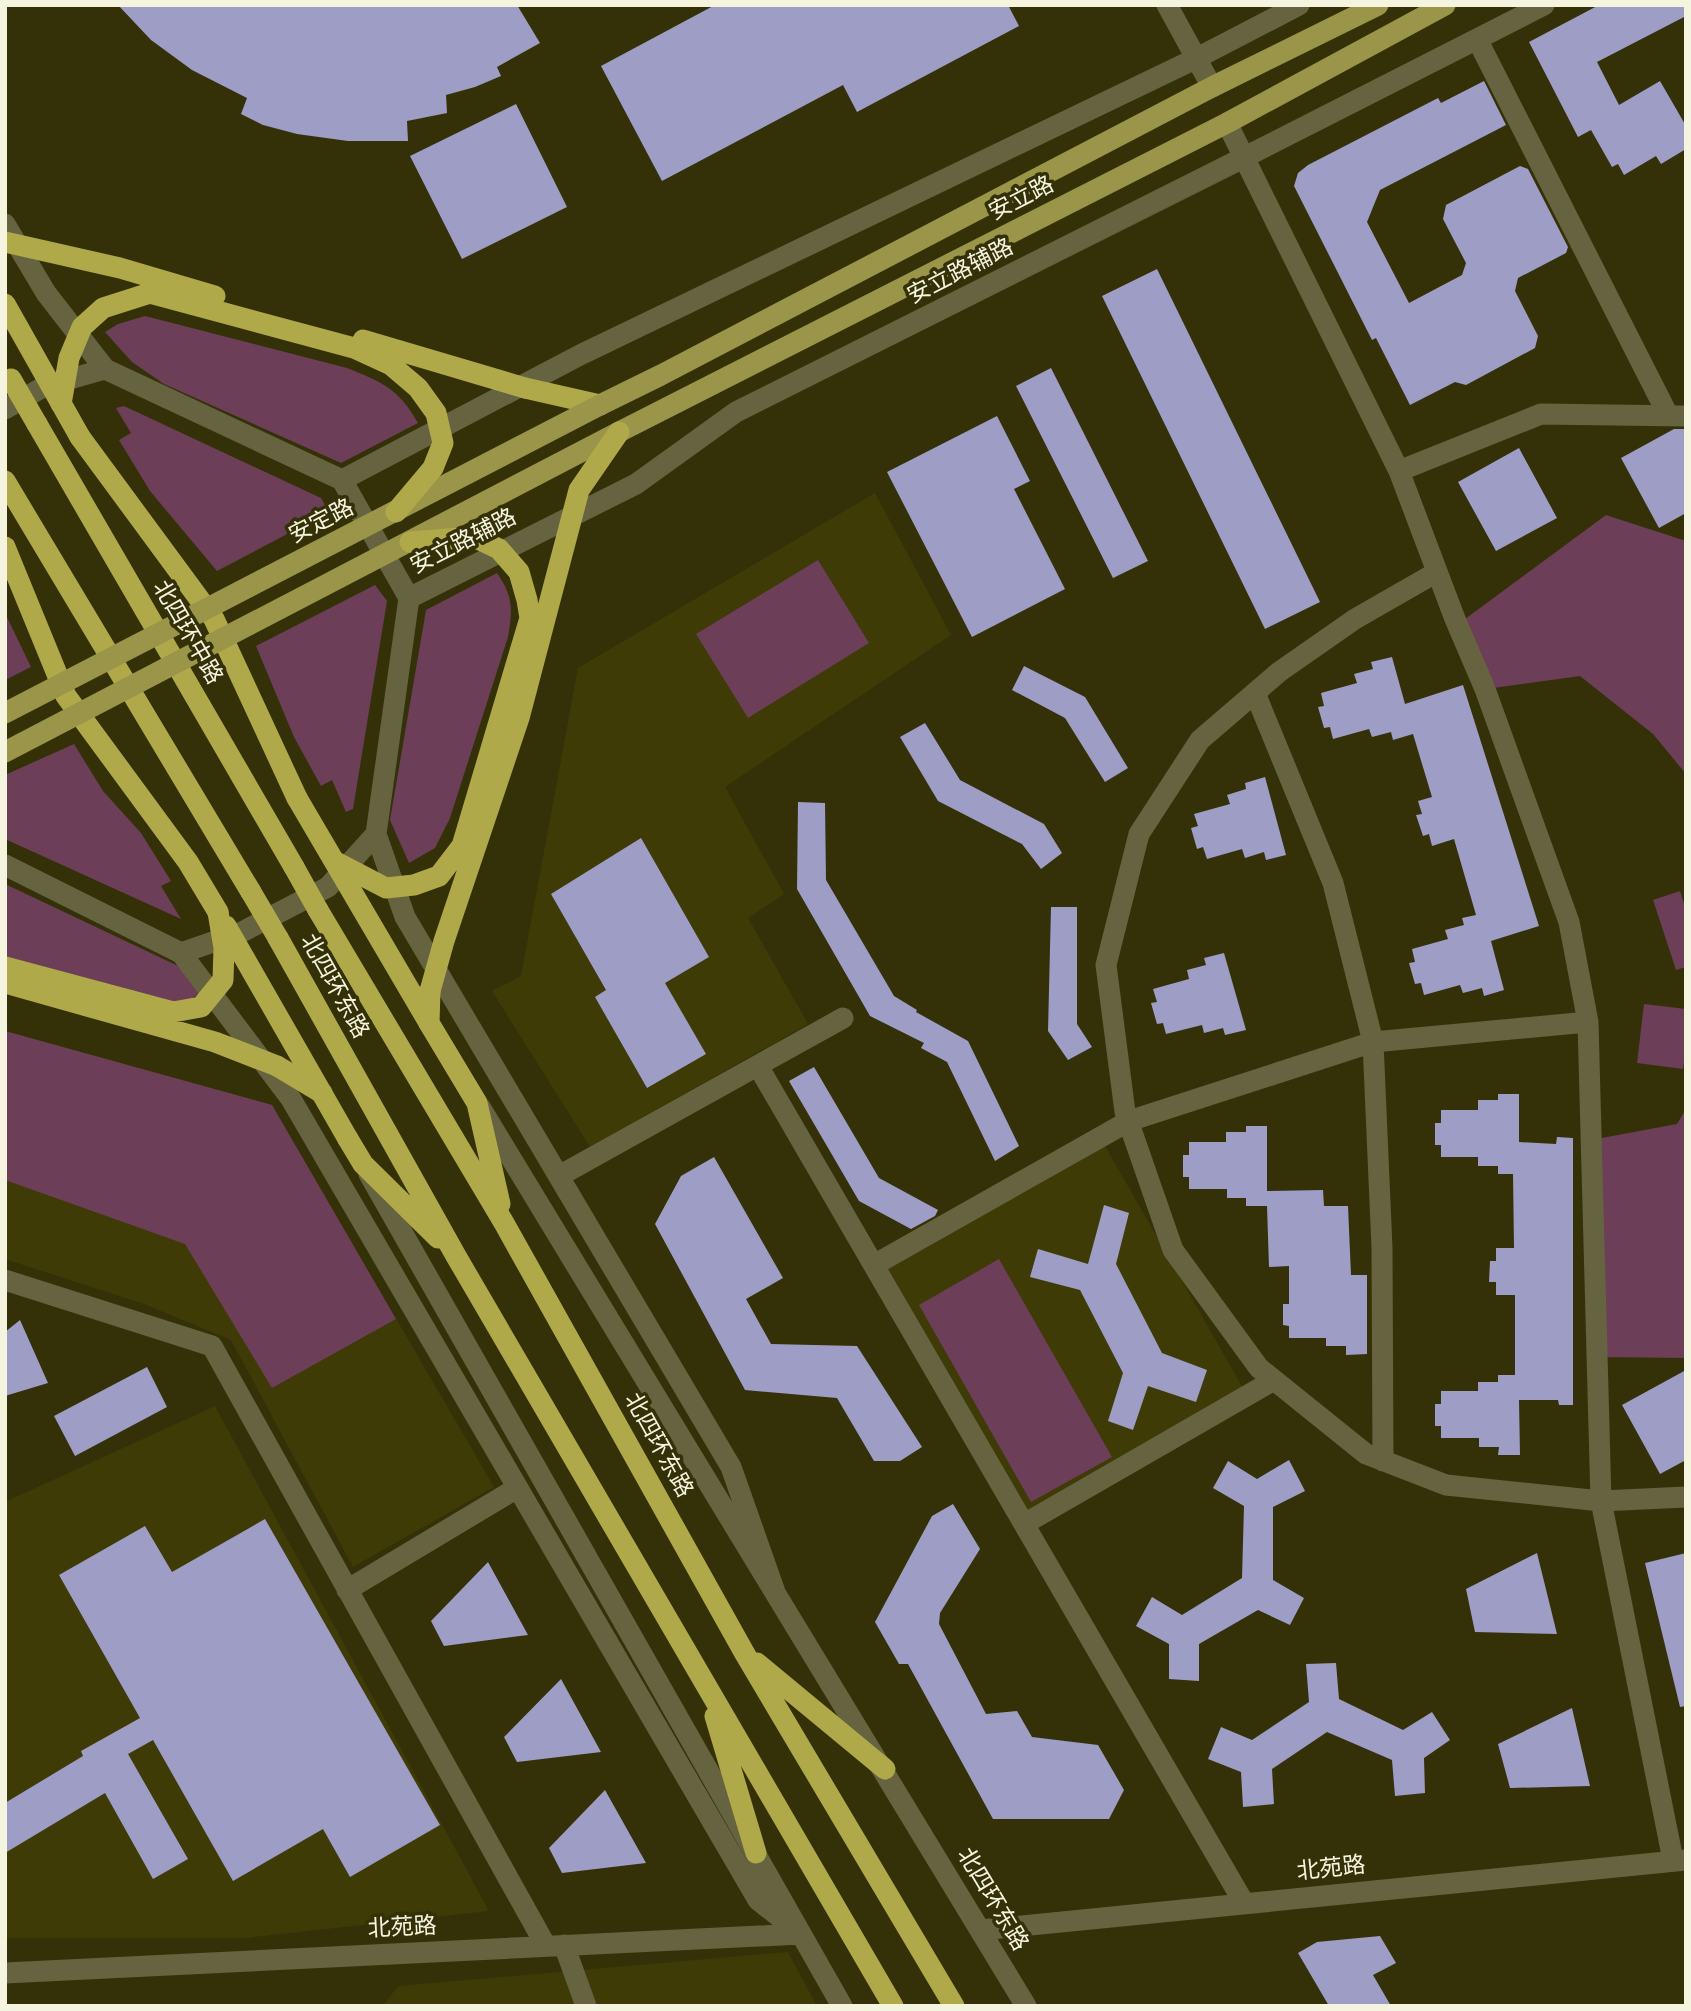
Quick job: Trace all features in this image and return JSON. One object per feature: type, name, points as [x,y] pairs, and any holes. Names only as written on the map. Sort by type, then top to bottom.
[{"type":"highway","points":[[5,242],[120,268],[525,388],[600,405]]},
{"type":"highway","points":[[61,404],[69,358],[82,327],[103,308],[150,293],[354,348],[391,365],[418,388],[436,413],[443,443],[433,468],[396,512]]},
{"type":"highway","points":[[5,304],[80,437],[215,619],[297,798],[477,1102],[504,1223]]},
{"type":"highway","name":"北四环中路","points":[[8,373],[318,909]]},
{"type":"highway","points":[[429,1023],[430,991],[440,953],[519,718],[579,490],[619,432]]},
{"type":"highway","name":"北四环东路","points":[[5,481],[278,938],[456,1256],[893,2006]]},
{"type":"highway","points":[[336,862],[386,888],[414,885],[439,876],[462,846],[530,618],[519,572],[499,548],[474,537],[410,542]]},
{"type":"highway","points":[[5,547],[66,696],[188,862],[363,1164],[456,1256]]},
{"type":"highway","name":"北四环东路","points":[[318,909],[504,1223],[745,1654],[954,2006]]},
{"type":"highway","points":[[5,967],[173,1012],[201,1007],[223,981],[224,948],[218,912]]},
{"type":"highway","points":[[5,983],[215,1042],[277,1066],[323,1093]]},
{"type":"highway","points":[[745,1654],[884,1769]]},
{"type":"highway","points":[[705,1684],[756,1853]]},
{"type":"main road","name":"安立路","points":[[661,375],[1212,87],[1378,5]]},
{"type":"main road","name":"安立路","points":[[619,432],[1227,122],[1445,5]]},
{"type":"main road","name":"安定路","points":[[5,713],[661,375]]},
{"type":"main road","points":[[5,752],[619,432]]},
{"type":"street","points":[[1167,5],[1212,87]]},
{"type":"street","points":[[342,480],[580,355],[1196,58],[1299,5]]},
{"type":"street","name":"安立路辅路","points":[[409,598],[636,484],[736,412],[1244,159],[1544,5]]},
{"type":"street","points":[[1399,471],[1541,414],[1677,415],[1477,39]]},
{"type":"street","points":[[1227,122],[1399,471],[1485,689],[1569,922],[1588,1022],[1601,1501],[1679,1860]]},
{"type":"street","points":[[5,224],[46,293],[105,369],[342,480],[409,598],[376,834],[405,917],[731,1467],[775,1592]]},
{"type":"street","points":[[5,409],[45,386],[105,369]]},
{"type":"street","points":[[1437,572],[1355,619],[1279,672],[1200,740],[1139,834],[1106,965],[1125,1112],[1173,1250],[1259,1368],[1366,1454],[1446,1485],[1601,1501],[1686,1497]]},
{"type":"street","points":[[1255,693],[1334,883],[1373,1042],[1382,1248],[1382,1461]]},
{"type":"street","points":[[181,953],[242,932],[328,887],[376,834]]},
{"type":"street","points":[[5,865],[181,953],[291,1099],[758,1900],[801,1934]]},
{"type":"street","points":[[559,1176],[843,1018]]},
{"type":"street","points":[[874,1265],[1129,1121],[1373,1042],[1588,1022]]},
{"type":"street","points":[[758,1066],[1244,1903]]},
{"type":"street","name":"北四环东路","points":[[477,1102],[1026,2006]]},
{"type":"street","points":[[363,1164],[842,2006]]},
{"type":"street","points":[[5,1280],[212,1346],[348,1590],[555,1945],[586,2006]]},
{"type":"street","points":[[1024,1524],[1274,1380]]},
{"type":"street","points":[[348,1590],[517,1488]]},
{"type":"street","name":"北苑路","points":[[981,1930],[1679,1860]]},
{"type":"street","name":"北苑路","points":[[5,1973],[801,1934]]},
{"type":"shaded area","points":[[145,316],[347,368],[396,394],[418,423],[341,463],[164,384],[132,362],[105,332],[118,324]]},
{"type":"shaded area","points":[[124,406],[321,498],[329,512],[217,571],[150,491],[119,440],[131,433],[116,408]]},
{"type":"shaded area","points":[[875,493],[951,635],[725,787],[784,894],[748,918],[808,1024],[590,1147],[492,991],[521,976],[578,668]]},
{"type":"shaded area","points":[[1606,515],[1686,541],[1686,774],[1653,734],[1580,676],[1485,689],[1457,625]]},
{"type":"shaded area","points":[[818,560],[869,643],[748,718],[696,634]]},
{"type":"shaded area","points":[[497,573],[509,596],[511,618],[508,637],[450,818],[435,848],[409,863],[390,820],[426,610]]},
{"type":"shaded area","points":[[375,585],[387,601],[353,809],[346,812],[332,780],[321,786],[294,737],[256,646]]},
{"type":"shaded area","points":[[5,613],[31,667],[5,680]]},
{"type":"shaded area","points":[[74,744],[103,791],[141,833],[171,881],[161,886],[181,919],[5,839],[5,775]]},
{"type":"shaded area","points":[[5,884],[191,972],[203,990],[183,1006],[5,963]]},
{"type":"shaded area","points":[[1680,891],[1686,910],[1686,967],[1676,970],[1653,900]]},
{"type":"shaded area","points":[[1644,1004],[1686,1009],[1683,1069],[1637,1063]]},
{"type":"shaded area","points":[[5,1031],[272,1105],[494,1487],[353,1567],[231,1340],[144,1304],[5,1259]]},
{"type":"shaded area","points":[[5,1031],[272,1105],[396,1319],[272,1388],[185,1244],[5,1180]]},
{"type":"shaded area","points":[[1686,1109],[1686,1358],[1597,1357],[1591,1140],[1677,1124]]},
{"type":"shaded area","points":[[1100,1137],[1247,1395],[1024,1524],[874,1265]]},
{"type":"shaded area","points":[[999,1259],[1112,1457],[1031,1502],[919,1305]]},
{"type":"shaded area","points":[[215,1406],[489,1911],[246,1938],[5,1938],[5,1502]]},
{"type":"shaded area","points":[[788,1952],[817,2006],[383,2006],[398,1986]]},
{"type":"building","points":[[118,5],[517,5],[540,43],[497,67],[501,76],[446,95],[447,113],[407,121],[408,141],[348,141],[297,134],[263,125],[241,114],[247,98],[192,70],[151,40]]},
{"type":"building","points":[[715,5],[1008,5],[1019,26],[857,112],[843,85],[662,181],[601,66]]},
{"type":"building","points":[[1599,5],[1686,5],[1686,16],[1597,62],[1619,105],[1660,81],[1686,126],[1686,149],[1661,164],[1656,156],[1624,175],[1618,164],[1612,167],[1591,130],[1578,137],[1529,42]]},
{"type":"building","points":[[1484,81],[1506,125],[1380,190],[1367,222],[1409,303],[1462,275],[1466,263],[1443,219],[1446,205],[1520,166],[1528,169],[1568,247],[1566,253],[1518,278],[1515,291],[1538,336],[1535,348],[1466,385],[1455,382],[1410,405],[1376,338],[1372,340],[1294,186],[1298,173],[1308,165],[1438,98],[1441,103]]},
{"type":"building","points":[[516,104],[567,207],[462,259],[410,156]]},
{"type":"building","points":[[1157,269],[1320,602],[1265,629],[1102,296]]},
{"type":"building","points":[[1051,368],[1148,561],[1113,578],[1016,386]]},
{"type":"building","points":[[997,416],[1030,481],[1014,489],[1065,589],[972,637],[887,472]]},
{"type":"building","points":[[1674,429],[1686,429],[1686,513],[1659,528],[1621,458]]},
{"type":"building","points":[[1519,448],[1557,518],[1496,551],[1458,482]]},
{"type":"building","points":[[1392,657],[1405,704],[1463,685],[1539,926],[1491,941],[1504,990],[1484,996],[1482,988],[1463,993],[1460,985],[1424,995],[1421,983],[1415,984],[1409,963],[1415,962],[1412,949],[1448,939],[1445,930],[1464,925],[1462,918],[1476,915],[1454,839],[1432,846],[1429,834],[1423,836],[1416,815],[1422,814],[1418,801],[1432,797],[1413,734],[1393,740],[1391,732],[1372,737],[1369,729],[1333,739],[1330,727],[1324,728],[1318,707],[1324,706],[1321,693],[1357,683],[1354,674],[1373,669],[1371,662]]},
{"type":"building","points":[[1024,666],[1085,697],[1128,768],[1105,782],[1065,718],[1012,690]]},
{"type":"building","points":[[925,723],[960,780],[1044,824],[1062,853],[1041,869],[1022,844],[938,801],[900,737]]},
{"type":"building","points":[[1265,777],[1286,855],[1266,860],[1264,852],[1245,858],[1242,849],[1207,859],[1203,847],[1197,849],[1191,828],[1198,826],[1194,814],[1230,804],[1227,795],[1246,789],[1245,783]]},
{"type":"building","points":[[798,802],[825,803],[826,880],[894,996],[917,1010],[916,1012],[968,1041],[1019,1146],[995,1161],[947,1062],[921,1048],[924,1043],[870,1016],[797,889]]},
{"type":"building","points":[[641,838],[709,957],[665,983],[706,1054],[647,1088],[595,997],[606,990],[551,894]]},
{"type":"building","points":[[1051,907],[1077,907],[1077,1024],[1092,1047],[1068,1060],[1048,1031]]},
{"type":"building","points":[[1224,953],[1246,1030],[1225,1035],[1223,1028],[1204,1033],[1202,1025],[1166,1034],[1163,1023],[1157,1024],[1151,1003],[1157,1002],[1153,989],[1189,979],[1187,970],[1206,965],[1204,958]]},
{"type":"building","points":[[814,1067],[879,1178],[938,1210],[935,1216],[911,1229],[859,1201],[789,1081]]},
{"type":"building","points":[[1498,1094],[1519,1094],[1519,1142],[1556,1144],[1557,1137],[1573,1138],[1573,1405],[1559,1405],[1558,1400],[1519,1400],[1520,1455],[1498,1455],[1499,1447],[1479,1447],[1479,1438],[1441,1438],[1441,1426],[1435,1426],[1435,1404],[1441,1404],[1441,1391],[1478,1391],[1478,1382],[1498,1382],[1498,1375],[1515,1375],[1515,1295],[1496,1295],[1496,1282],[1489,1282],[1490,1261],[1496,1261],[1496,1248],[1514,1248],[1513,1174],[1498,1174],[1498,1166],[1478,1166],[1478,1157],[1441,1157],[1441,1145],[1435,1145],[1435,1123],[1441,1123],[1441,1110],[1478,1110],[1478,1100],[1498,1100]]},
{"type":"building","points":[[1246,1126],[1267,1126],[1267,1191],[1323,1190],[1324,1206],[1348,1206],[1351,1275],[1367,1275],[1367,1354],[1346,1355],[1346,1346],[1326,1346],[1326,1338],[1289,1338],[1289,1326],[1283,1325],[1283,1304],[1289,1304],[1289,1266],[1269,1267],[1267,1206],[1246,1206],[1246,1198],[1227,1198],[1227,1189],[1189,1189],[1189,1177],[1183,1177],[1183,1155],[1189,1155],[1189,1142],[1226,1142],[1226,1132],[1246,1132]]},
{"type":"building","points":[[714,1157],[783,1278],[746,1299],[771,1344],[857,1346],[922,1447],[900,1461],[874,1461],[837,1398],[745,1390],[655,1224],[681,1176]]},
{"type":"building","points":[[1104,1205],[1129,1213],[1116,1264],[1162,1353],[1207,1370],[1196,1402],[1148,1386],[1133,1430],[1108,1421],[1123,1373],[1080,1290],[1030,1277],[1038,1249],[1088,1264]]},
{"type":"building","points":[[20,1320],[48,1383],[5,1396],[5,1332]]},
{"type":"building","points":[[147,1367],[167,1407],[75,1456],[54,1416]]},
{"type":"building","points":[[1686,1370],[1686,1460],[1660,1474],[1622,1405]]},
{"type":"building","points":[[1289,1460],[1305,1491],[1273,1507],[1273,1580],[1304,1598],[1290,1625],[1258,1610],[1199,1644],[1199,1681],[1169,1679],[1169,1644],[1136,1626],[1152,1597],[1182,1615],[1242,1578],[1244,1506],[1213,1488],[1228,1461],[1257,1479]]},
{"type":"building","points":[[953,1504],[980,1549],[940,1613],[939,1624],[986,1714],[1017,1711],[1032,1737],[1098,1745],[1124,1790],[1109,1819],[993,1819],[908,1664],[899,1664],[875,1622],[932,1516]]},
{"type":"building","points":[[265,1519],[440,1825],[350,1877],[323,1829],[233,1881],[153,1740],[128,1754],[188,1859],[153,1879],[105,1793],[5,1853],[5,1803],[83,1756],[81,1751],[140,1718],[59,1575],[145,1526],[172,1572]]},
{"type":"building","points":[[1537,1553],[1557,1634],[1475,1632],[1466,1589]]},
{"type":"building","points":[[1686,1553],[1686,1706],[1680,1707],[1645,1563]]},
{"type":"building","points":[[488,1562],[528,1635],[444,1646],[431,1621]]},
{"type":"building","points":[[1336,1663],[1339,1699],[1403,1730],[1432,1712],[1450,1740],[1424,1758],[1425,1793],[1395,1796],[1392,1760],[1327,1732],[1272,1769],[1274,1804],[1243,1807],[1241,1772],[1208,1759],[1221,1727],[1252,1740],[1309,1702],[1306,1664]]},
{"type":"building","points":[[561,1679],[601,1752],[517,1762],[504,1737]]},
{"type":"building","points":[[1572,1708],[1590,1786],[1510,1788],[1498,1744]]},
{"type":"building","points":[[605,1790],[646,1863],[562,1873],[549,1848]]},
{"type":"building","points":[[1380,1936],[1396,1963],[1373,1975],[1391,2006],[1329,2006],[1298,1953],[1317,1942]]}]
